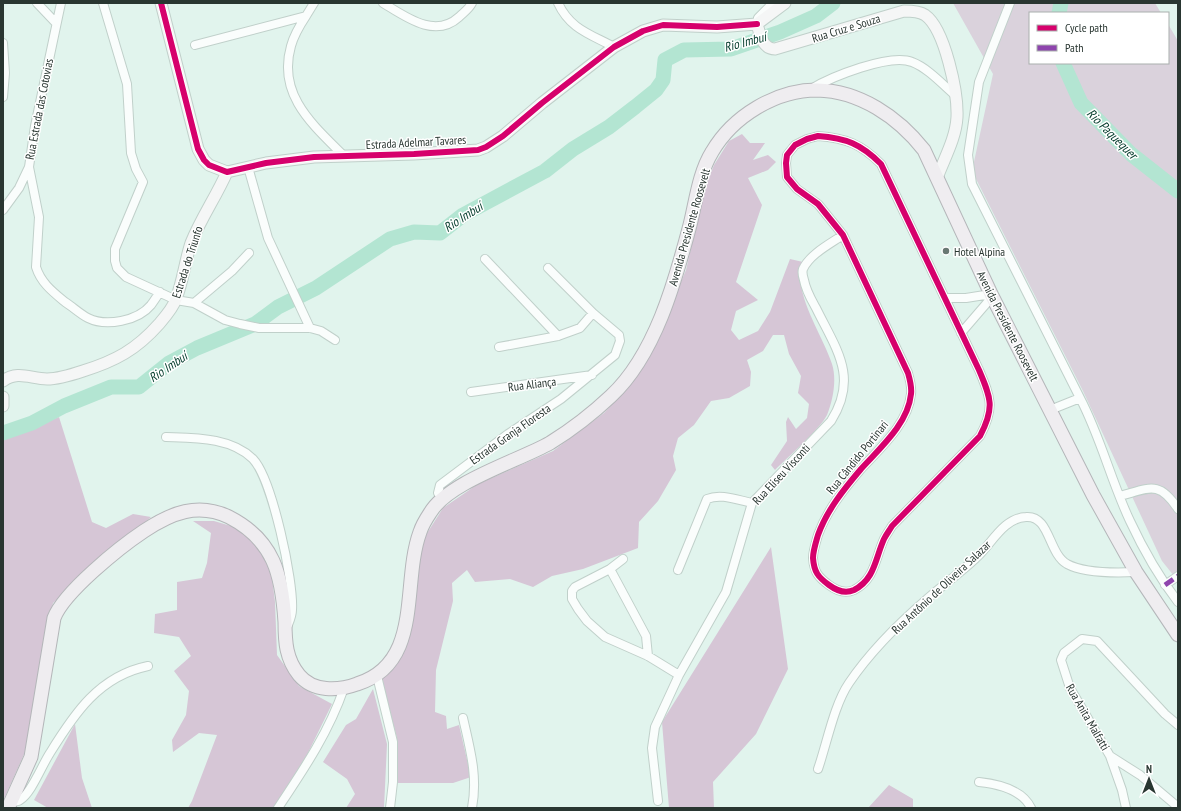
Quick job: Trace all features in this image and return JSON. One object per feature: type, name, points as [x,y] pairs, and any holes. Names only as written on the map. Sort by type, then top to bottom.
[{"type":"main road","name":"Avenida Presidente Roosevelt","points":[[9,805],[31,757],[54,618],[58,608],[80,584],[122,547],[163,519],[178,512],[202,509],[222,514],[244,524],[270,553],[278,570],[283,593],[286,651],[291,664],[301,678],[320,688],[344,688],[377,676],[393,660],[402,639],[420,531],[432,508],[471,481],[549,443],[591,413],[614,394],[634,369],[663,313],[678,270],[702,175],[711,153],[725,134],[756,109],[776,97],[809,90],[826,90],[863,101],[884,112],[910,132],[924,150],[991,296],[1093,495],[1136,572],[1178,635]]},
{"type":"street","points":[[36,3],[56,23]]},
{"type":"street","name":"Rua Estrada das Cotovias","points":[[3,210],[19,188],[29,167],[35,126],[61,3]]},
{"type":"street","points":[[103,3],[127,84],[130,152],[136,169],[143,182],[124,224],[115,249],[117,268],[126,277],[176,300],[194,303],[225,320],[259,328],[310,328],[321,331],[335,340]]},
{"type":"street","points":[[161,3],[198,149],[204,160],[209,165],[227,172]]},
{"type":"street","points":[[314,3],[291,46],[289,60],[291,93],[308,120],[344,156]]},
{"type":"street","points":[[383,3],[412,21],[426,26],[442,27],[456,20],[472,3]]},
{"type":"street","points":[[558,3],[564,17],[574,26],[614,46]]},
{"type":"street","points":[[758,27],[758,18],[773,3]]},
{"type":"street","points":[[758,27],[785,3]]},
{"type":"street","points":[[1010,3],[979,82],[968,154],[972,184],[1096,432],[1129,520],[1165,586],[1178,602]]},
{"type":"street","name":"Rua Cruz e Souza","points":[[758,27],[763,43],[771,49],[783,47],[904,11],[923,13],[928,17],[943,44],[952,72],[956,96],[957,118],[954,133],[937,178]]},
{"type":"street","points":[[195,45],[306,16]]},
{"type":"street","name":"Estrada Adelmar Tavares","points":[[227,172],[266,163],[314,157],[414,154],[464,151],[486,147],[503,136],[614,46],[643,31],[663,24],[717,27],[758,27]]},
{"type":"street","points":[[3,43],[5,73],[3,97]]},
{"type":"street","points":[[809,90],[825,81],[845,74],[889,60],[898,59],[913,62],[923,68],[956,96]]},
{"type":"street","name":"Rua Cândido Portinari","points":[[818,136],[851,142],[868,151],[881,164],[945,298],[988,390],[991,407],[989,420],[980,436],[892,526],[884,539],[870,578],[861,586],[848,592],[835,590],[817,576],[814,568],[813,554],[822,523],[837,499],[892,435],[908,409],[911,394],[908,373],[843,235],[818,204],[797,189],[787,177],[786,163],[788,155],[795,145],[807,139],[818,136]]},
{"type":"street","points":[[29,167],[39,216],[36,267],[39,275],[47,287],[87,318],[102,322],[126,320],[139,315],[151,306],[160,292]]},
{"type":"street","points":[[248,167],[268,238],[310,328]]},
{"type":"street","name":"Estrada do Triunfo","points":[[3,381],[18,375],[48,379],[62,377],[113,361],[124,355],[150,334],[176,300],[191,244],[227,172]]},
{"type":"street","name":"Rua Eliseu Visconti","points":[[658,801],[652,748],[655,727],[679,675],[726,592],[752,503],[831,421],[840,406],[844,392],[844,376],[841,360],[805,288],[802,274],[803,269],[810,260],[843,235]]},
{"type":"street","points":[[194,303],[232,271],[249,253]]},
{"type":"street","points":[[485,259],[558,336]]},
{"type":"street","points":[[548,268],[593,313],[619,335],[620,341],[616,355],[593,375]]},
{"type":"street","points":[[945,298],[991,296]]},
{"type":"street","points":[[961,333],[991,296]]},
{"type":"street","points":[[499,347],[558,336],[580,328],[593,313]]},
{"type":"street","name":"Estrada Granja Floresta","points":[[443,499],[438,493],[440,485],[455,472],[508,434],[561,399],[593,375]]},
{"type":"street","name":"Rua Aliança","points":[[471,392],[593,375]]},
{"type":"street","points":[[3,397],[3,406]]},
{"type":"street","points":[[1050,410],[1080,398]]},
{"type":"street","points":[[166,437],[197,438],[220,442],[252,459],[260,470],[276,517],[285,550],[291,588],[292,612],[285,635]]},
{"type":"street","points":[[1120,496],[1149,488],[1158,489],[1168,494],[1178,509]]},
{"type":"street","points":[[678,570],[707,499],[714,496],[726,497],[752,503]]},
{"type":"street","name":"Rua Antônio de Oliveira Salazar","points":[[818,768],[841,697],[861,667],[887,637],[927,599],[984,551],[1006,525],[1025,517],[1034,517],[1040,521],[1045,529],[1057,556],[1068,564],[1106,572],[1136,572]]},
{"type":"street","points":[[623,559],[610,569],[575,587],[572,591],[572,599],[587,621],[605,637],[648,656],[679,675]]},
{"type":"street","points":[[610,569],[646,636],[648,656]]},
{"type":"street","points":[[1165,586],[1178,576]]},
{"type":"street","name":"Rua Anita Malfatti","points":[[1178,725],[1156,704],[1097,640],[1082,640],[1064,653],[1061,660],[1070,688],[1110,756],[1140,775],[1178,807]]},
{"type":"street","points":[[9,805],[20,800],[28,792],[49,754],[79,710],[98,689],[125,673],[148,666]]},
{"type":"street","points":[[377,676],[393,742],[393,782],[390,808]]},
{"type":"street","points":[[278,808],[323,737],[337,709],[344,688]]},
{"type":"street","points":[[463,718],[474,765],[475,783],[472,808]]},
{"type":"street","points":[[1110,756],[1122,790],[1126,808]]},
{"type":"street","points":[[979,782],[1002,786],[1016,792],[1028,802],[1031,808]]},
{"type":"shaded area","points":[[953,3],[1155,3],[1160,12],[1029,12],[1029,64],[1169,64],[1169,26],[1178,41],[1178,581],[1162,561],[1083,391],[972,171],[993,74]]},
{"type":"shaded area","points":[[742,134],[750,143],[765,143],[753,160],[768,155],[776,162],[768,170],[748,178],[762,205],[736,282],[758,300],[736,311],[731,330],[739,340],[758,331],[770,312],[790,259],[803,262],[800,274],[801,286],[810,313],[828,352],[833,370],[834,390],[827,415],[811,435],[775,470],[771,465],[787,441],[786,422],[788,417],[796,429],[807,418],[809,404],[798,393],[801,376],[789,354],[784,335],[773,335],[763,351],[747,360],[751,372],[750,386],[729,398],[711,401],[694,425],[678,438],[673,456],[676,470],[658,501],[639,522],[638,548],[583,569],[552,576],[533,587],[510,579],[475,582],[467,570],[452,583],[453,601],[436,670],[435,712],[446,716],[447,729],[459,725],[471,777],[453,783],[398,783],[397,738],[381,678],[399,660],[406,638],[424,538],[443,508],[478,484],[553,451],[604,413],[633,381],[663,325],[686,270],[705,187],[714,165],[729,141]]},
{"type":"shaded area","points":[[59,417],[92,522],[106,528],[133,514],[151,517],[53,603],[26,750],[3,801],[3,439]]},
{"type":"shaded area","points":[[193,521],[214,521],[241,529],[260,550],[271,570],[275,602],[277,655],[299,686],[332,704],[304,761],[273,808],[188,808],[217,735],[199,733],[173,752],[172,740],[186,715],[189,691],[174,671],[191,656],[179,637],[154,633],[155,614],[177,610],[177,582],[202,578],[207,563],[211,533]]},
{"type":"shaded area","points":[[771,547],[788,669],[756,734],[713,782],[714,808],[669,808],[662,722]]},
{"type":"shaded area","points":[[373,689],[387,744],[384,808],[346,808],[355,794],[347,779],[323,762],[346,725],[356,719]]},
{"type":"shaded area","points":[[75,724],[82,778],[92,808],[48,808],[34,800]]},
{"type":"shaded area","points":[[889,785],[913,799],[913,808],[868,808]]},
{"type":"waterway","name":"Rio Imbuí","points":[[3,433],[32,423],[64,406],[111,387],[139,387],[169,363],[197,348],[255,324],[278,307],[316,288],[390,239],[414,232],[440,233],[463,215],[545,171],[573,149],[609,127],[656,90],[663,80],[665,60],[684,50],[731,49],[780,32],[816,16],[833,3]]},
{"type":"waterway","name":"Rio Paquequer","points":[[1059,12],[1061,3]]},
{"type":"waterway","name":"Rio Paquequer","points":[[1063,64],[1081,103],[1131,154],[1178,191]]},
{"type":"marked path","points":[[1165,585],[1178,576]]},
{"type":"cycle path","points":[[161,3],[198,149],[204,160],[209,165],[227,172],[266,163],[314,157],[414,154],[478,150],[486,147],[503,136],[542,103],[614,47],[643,31],[663,25],[717,27],[757,24]]},
{"type":"cycle path","points":[[818,136],[837,138],[852,143],[867,151],[881,164],[979,370],[989,396],[990,403],[988,418],[980,436],[892,526],[884,539],[874,568],[866,580],[854,590],[847,592],[832,587],[817,574],[813,555],[818,535],[831,508],[842,492],[899,425],[909,405],[911,389],[908,373],[843,235],[818,204],[797,189],[787,177],[787,155],[795,145],[807,139],[818,136]]},
{"type":"place","name":"Hotel Alpina","points":[[946,251]]}]
